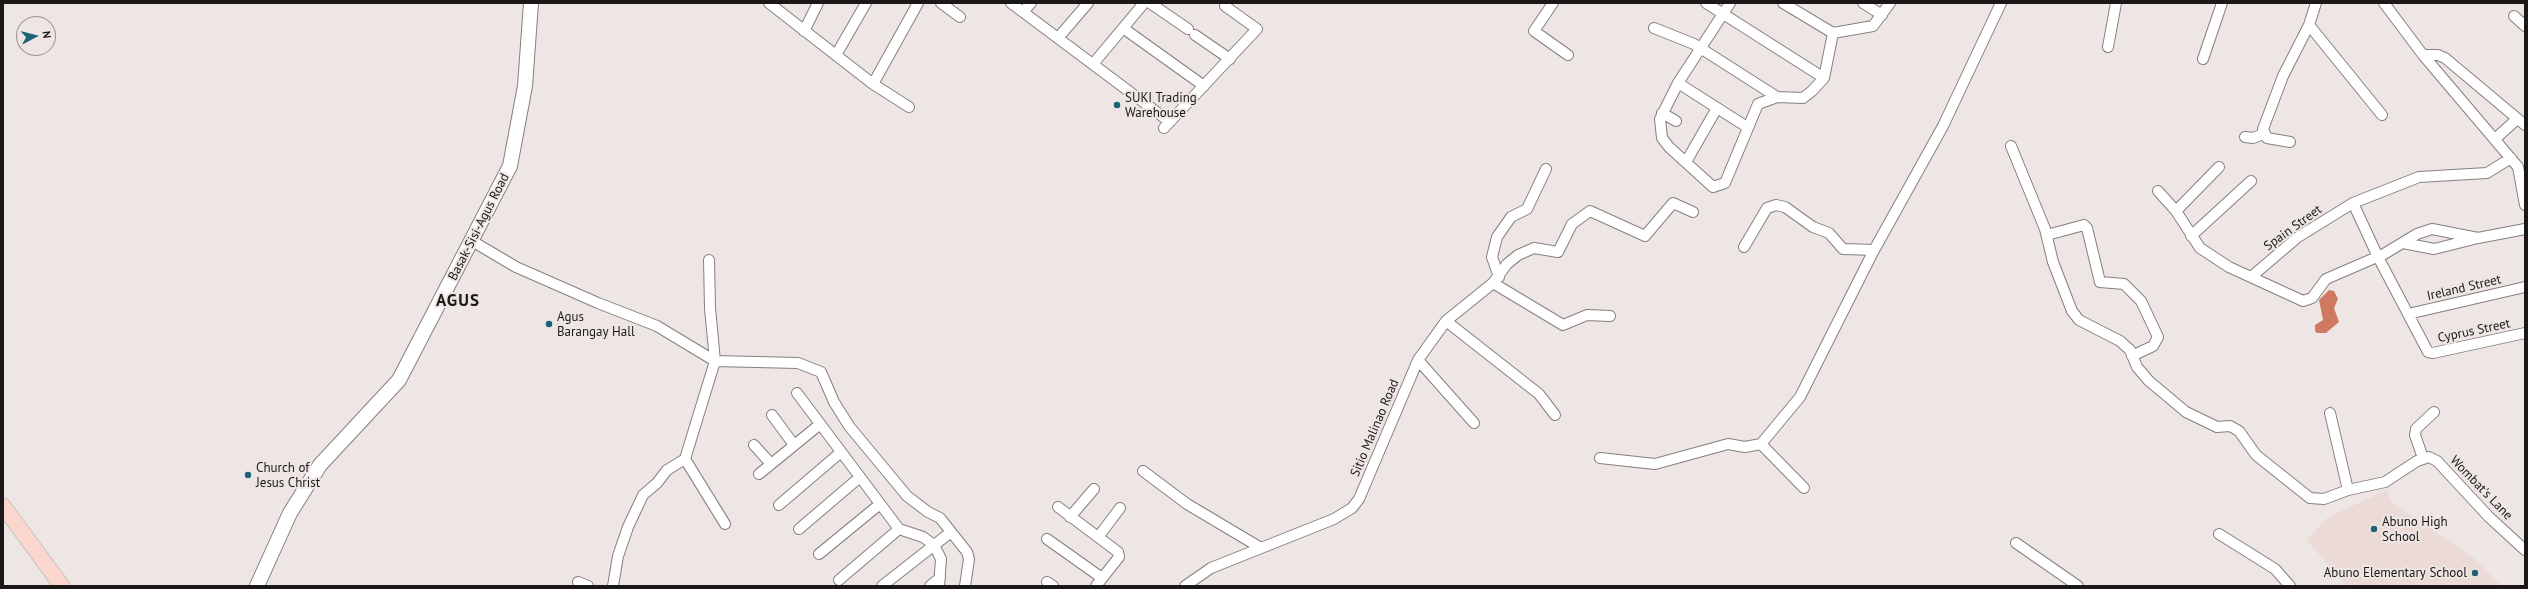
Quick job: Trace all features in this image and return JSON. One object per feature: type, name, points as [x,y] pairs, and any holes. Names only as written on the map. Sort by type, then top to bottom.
[{"type":"main road","points":[[3,506],[62,586]]},
{"type":"street","name":"Basak-Sisi-Agus Road","points":[[257,586],[290,513],[320,465],[399,380],[472,242],[510,166],[525,86],[531,3]]},
{"type":"street","points":[[804,31],[818,3]]},
{"type":"street","points":[[836,55],[866,3]]},
{"type":"street","points":[[873,84],[918,3]]},
{"type":"street","points":[[941,3],[960,17]]},
{"type":"street","points":[[1011,3],[1093,64],[1167,125],[1257,29],[1225,6]]},
{"type":"street","points":[[1023,12],[1031,3]]},
{"type":"street","points":[[1058,38],[1088,3]]},
{"type":"street","points":[[1093,64],[1144,3]]},
{"type":"street","points":[[1150,3],[1230,59]]},
{"type":"street","points":[[1552,3],[1534,31],[1568,55]]},
{"type":"street","points":[[1706,3],[1824,78]]},
{"type":"street","points":[[1730,3],[1678,83],[1662,113],[1660,130],[1662,138],[1669,147],[1713,187],[1720,186],[1725,183],[1747,127],[1758,104],[1777,97],[1803,98],[1824,78],[1834,33]]},
{"type":"street","points":[[1783,3],[1834,33],[1873,26],[1890,3]]},
{"type":"street","points":[[1863,3],[1882,15]]},
{"type":"street","points":[[1600,458],[1655,464],[1728,444],[1745,447],[1761,444],[1800,397],[1874,250],[1943,126],[2001,3]]},
{"type":"street","points":[[2108,47],[2116,3]]},
{"type":"street","points":[[2203,59],[2222,3]]},
{"type":"street","points":[[2245,137],[2253,138],[2263,134],[2283,76],[2309,25],[2316,3]]},
{"type":"street","points":[[2384,3],[2423,55],[2518,166],[2525,205]]},
{"type":"street","points":[[771,4],[873,84],[909,107]]},
{"type":"street","points":[[2514,16],[2525,26]]},
{"type":"street","points":[[2309,25],[2382,115]]},
{"type":"street","points":[[1123,28],[1204,86]]},
{"type":"street","points":[[1654,28],[1700,48],[1777,97]]},
{"type":"street","points":[[2423,55],[2438,55],[2445,58],[2521,122],[2495,139]]},
{"type":"street","points":[[1678,83],[1747,127]]},
{"type":"street","points":[[1686,162],[1718,108]]},
{"type":"street","points":[[1662,113],[1676,121]]},
{"type":"street","points":[[2263,134],[2267,138],[2290,142]]},
{"type":"street","points":[[2011,146],[2047,236],[2053,262],[2072,312],[2079,320],[2120,340],[2132,356],[2137,367],[2149,381],[2186,412],[2217,427],[2230,426],[2239,431],[2256,455],[2310,498],[2324,499],[2348,490],[2385,482],[2423,458],[2415,435],[2416,429],[2434,412]]},
{"type":"street","name":"Spain Street","points":[[2251,276],[2298,237],[2352,202],[2419,177],[2487,173],[2511,158]]},
{"type":"street","points":[[2176,211],[2219,167]]},
{"type":"street","points":[[1546,169],[1527,209],[1511,217],[1497,238],[1492,257],[1496,280],[1562,325],[1587,315],[1610,316]]},
{"type":"street","points":[[2191,236],[2251,181]]},
{"type":"street","points":[[2158,191],[2176,211],[2200,248],[2229,267],[2303,301],[2312,298],[2326,280],[2378,257],[2417,234],[2432,229],[2478,238]]},
{"type":"street","points":[[2352,202],[2378,257],[2408,314]]},
{"type":"street","name":"Sitio Malinao Road","points":[[1185,586],[1212,568],[1334,519],[1352,508],[1359,499],[1418,360],[1446,321],[1496,280],[1507,264],[1524,251],[1534,248],[1558,252],[1572,224],[1590,211],[1604,215],[1646,236],[1672,203],[1693,212]]},
{"type":"street","points":[[1744,247],[1767,208],[1776,205],[1785,208],[1813,227],[1829,233],[1844,249],[1874,250]]},
{"type":"street","points":[[2047,236],[2084,225],[2087,228],[2100,282],[2124,284],[2141,301],[2158,336],[2153,346],[2132,356]]},
{"type":"street","points":[[2403,243],[2434,250],[2478,238],[2525,229]]},
{"type":"street","points":[[472,242],[516,267],[598,303],[657,326],[715,361],[798,363],[821,372],[834,402],[849,426],[907,496],[928,512],[940,518],[967,552],[970,559],[965,586]]},
{"type":"street","points":[[613,586],[620,549],[628,527],[643,495],[657,483],[667,470],[685,458],[715,361],[710,301],[709,260]]},
{"type":"street","name":"Ireland Street","points":[[2408,314],[2525,287]]},
{"type":"street","name":"Cyprus Street","points":[[2408,314],[2428,352],[2432,353],[2525,334]]},
{"type":"street","points":[[1446,321],[1539,394],[1554,416]]},
{"type":"street","points":[[1418,360],[1474,423]]},
{"type":"street","points":[[797,393],[819,425],[899,529],[923,537],[934,545],[941,560],[939,582],[930,586]]},
{"type":"street","points":[[2330,413],[2348,490]]},
{"type":"street","points":[[772,415],[794,445]]},
{"type":"street","points":[[759,474],[819,425]]},
{"type":"street","points":[[1761,444],[1804,488]]},
{"type":"street","points":[[754,445],[771,464]]},
{"type":"street","points":[[779,505],[841,452]]},
{"type":"street","points":[[685,458],[725,524]]},
{"type":"street","name":"Wombat's Lane","points":[[2423,458],[2437,460],[2489,517],[2525,550]]},
{"type":"street","points":[[1143,471],[1187,504],[1261,548]]},
{"type":"street","points":[[799,529],[860,477]]},
{"type":"street","points":[[1070,517],[1094,489]]},
{"type":"street","points":[[819,554],[880,504]]},
{"type":"street","points":[[1047,539],[1099,582],[1119,554],[1099,536],[1070,517],[1058,507]]},
{"type":"street","points":[[1099,536],[1120,508]]},
{"type":"street","points":[[839,580],[899,529]]},
{"type":"street","points":[[882,586],[951,532]]},
{"type":"street","points":[[2219,534],[2275,569],[2290,586]]},
{"type":"street","points":[[2016,543],[2078,586]]},
{"type":"shaded area","points":[[2329,290],[2334,291],[2338,299],[2334,308],[2339,322],[2326,333],[2317,333],[2315,331],[2315,325],[2323,320],[2319,300]]},
{"type":"shaded area","name":"Abuno High School","points":[[2387,490],[2392,502],[2476,560],[2501,586],[2348,586],[2307,541],[2328,517]]},
{"type":"place","name":"SUKI Trading Warehouse","points":[[1117,105]]},
{"type":"place","name":"Agus Barangay Hall","points":[[549,324]]},
{"type":"place","name":"Church of Jesus Christ","points":[[248,475]]},
{"type":"place","name":"Abuno High School","points":[[2374,529]]},
{"type":"place","name":"Abuno Elementary School","points":[[2475,573]]},
{"type":"district","name":"AGUS","points":[[458,301]]}]
